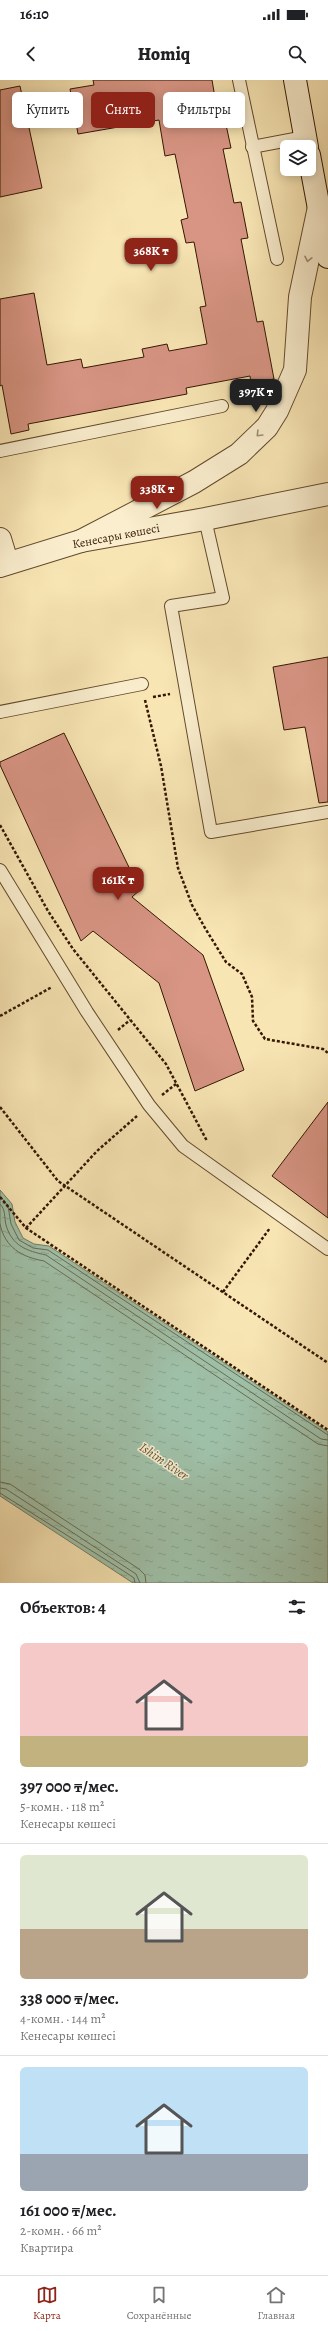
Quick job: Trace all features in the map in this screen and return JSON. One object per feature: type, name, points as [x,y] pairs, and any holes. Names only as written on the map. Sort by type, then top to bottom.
[{"type":"street","points":[[295,80],[306,140]]},
{"type":"street","points":[[313,176],[326,237],[328,257]]},
{"type":"street","points":[[81,541],[194,482],[232,458],[267,427],[277,411],[295,370],[300,297],[319,207]]},
{"type":"street","name":"Кенесары көшесі","points":[[3,564],[81,541],[205,520],[328,494]]},
{"type":"street","points":[[0,539],[3,564]]},
{"type":"lane","points":[[239,80],[277,259]]},
{"type":"lane","points":[[252,147],[280,146]]},
{"type":"lane","points":[[0,451],[222,406]]},
{"type":"lane","points":[[205,520],[223,598],[171,606],[211,832],[328,812]]},
{"type":"lane","points":[[0,712],[142,684]]},
{"type":"lane","points":[[0,870],[67,979],[149,1105],[183,1146],[328,1249]]},
{"type":"path","points":[[186,691],[145,698],[161,766],[178,868],[192,905],[226,962],[242,974],[252,997],[253,1021],[265,1039],[323,1049],[328,1053]]},
{"type":"path","points":[[0,825],[48,911],[73,949],[166,1064],[209,1145]]},
{"type":"path","points":[[0,1016],[88,967]]},
{"type":"path","points":[[0,1107],[58,1181],[328,1363]]},
{"type":"path","points":[[26,1228],[64,1185],[97,1151]]},
{"type":"path","points":[[0,1197],[26,1228],[328,1430]]},
{"type":"path","points":[[223,1292],[279,1214]]},
{"type":"water","name":"Ishim River","points":[[0,1190],[12,1204],[15,1222],[23,1238],[34,1244],[49,1246],[328,1432],[328,1583],[133,1583],[0,1496]]},
{"type":"building","points":[[93,80],[212,80],[214,92],[163,92],[163,128],[227,128],[231,148],[223,149],[234,203],[241,202],[248,238],[241,239],[257,322],[263,321],[274,379],[251,383],[250,376],[186,388],[187,394],[28,424],[29,430],[11,434],[2,385],[0,386],[0,299],[34,293],[47,365],[81,359],[83,368],[144,357],[142,349],[167,344],[169,351],[207,344],[200,307],[206,306],[194,242],[186,243],[181,220],[188,218],[175,154],[165,156],[159,120],[155,121],[155,92],[91,92],[91,128],[113,128],[78,134],[77,128],[83,128],[83,92],[71,92],[70,89],[94,85]]},
{"type":"building","points":[[20,86],[21,92],[12,92],[12,128],[29,128],[42,188],[0,197],[0,90]]},
{"type":"building","points":[[328,657],[328,802],[319,803],[305,727],[284,730],[273,667]]},
{"type":"building","points":[[64,733],[140,890],[132,897],[203,955],[244,1070],[195,1091],[159,983],[93,931],[81,941],[0,765],[0,762]]},
{"type":"building","points":[[328,1102],[328,1218],[272,1176]]}]
